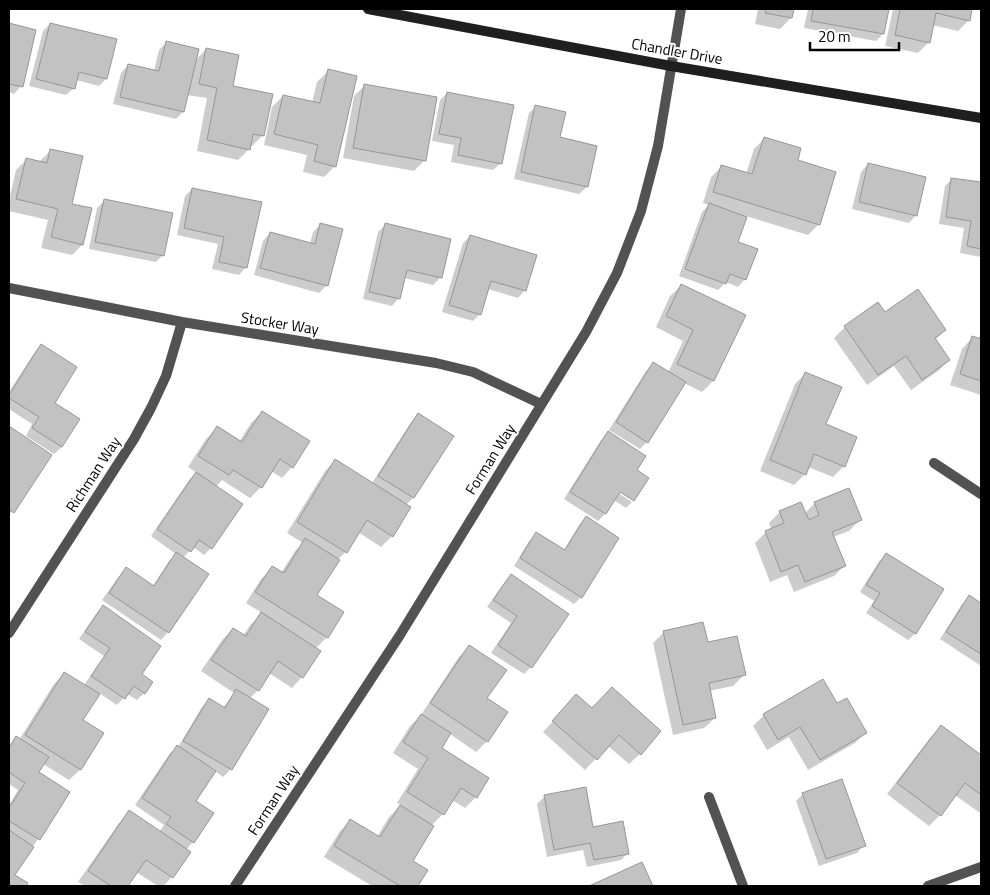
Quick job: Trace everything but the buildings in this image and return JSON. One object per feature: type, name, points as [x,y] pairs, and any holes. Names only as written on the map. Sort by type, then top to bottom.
[{"type":"street","name":"Chandler Drive","points":[[368,9],[671,66],[981,118]]},
{"type":"street","name":"Forman Way","points":[[235,886],[400,635],[586,332],[617,273],[641,211],[658,146],[681,9]]},
{"type":"street","name":"Stocker Way","points":[[9,288],[182,322],[436,363],[473,372],[541,404]]},
{"type":"street","name":"Richman Way","points":[[9,633],[142,424],[166,376],[182,322]]},
{"type":"street","points":[[934,462],[981,494]]},
{"type":"street","points":[[708,797],[743,886]]},
{"type":"street","points":[[928,886],[981,867]]}]
